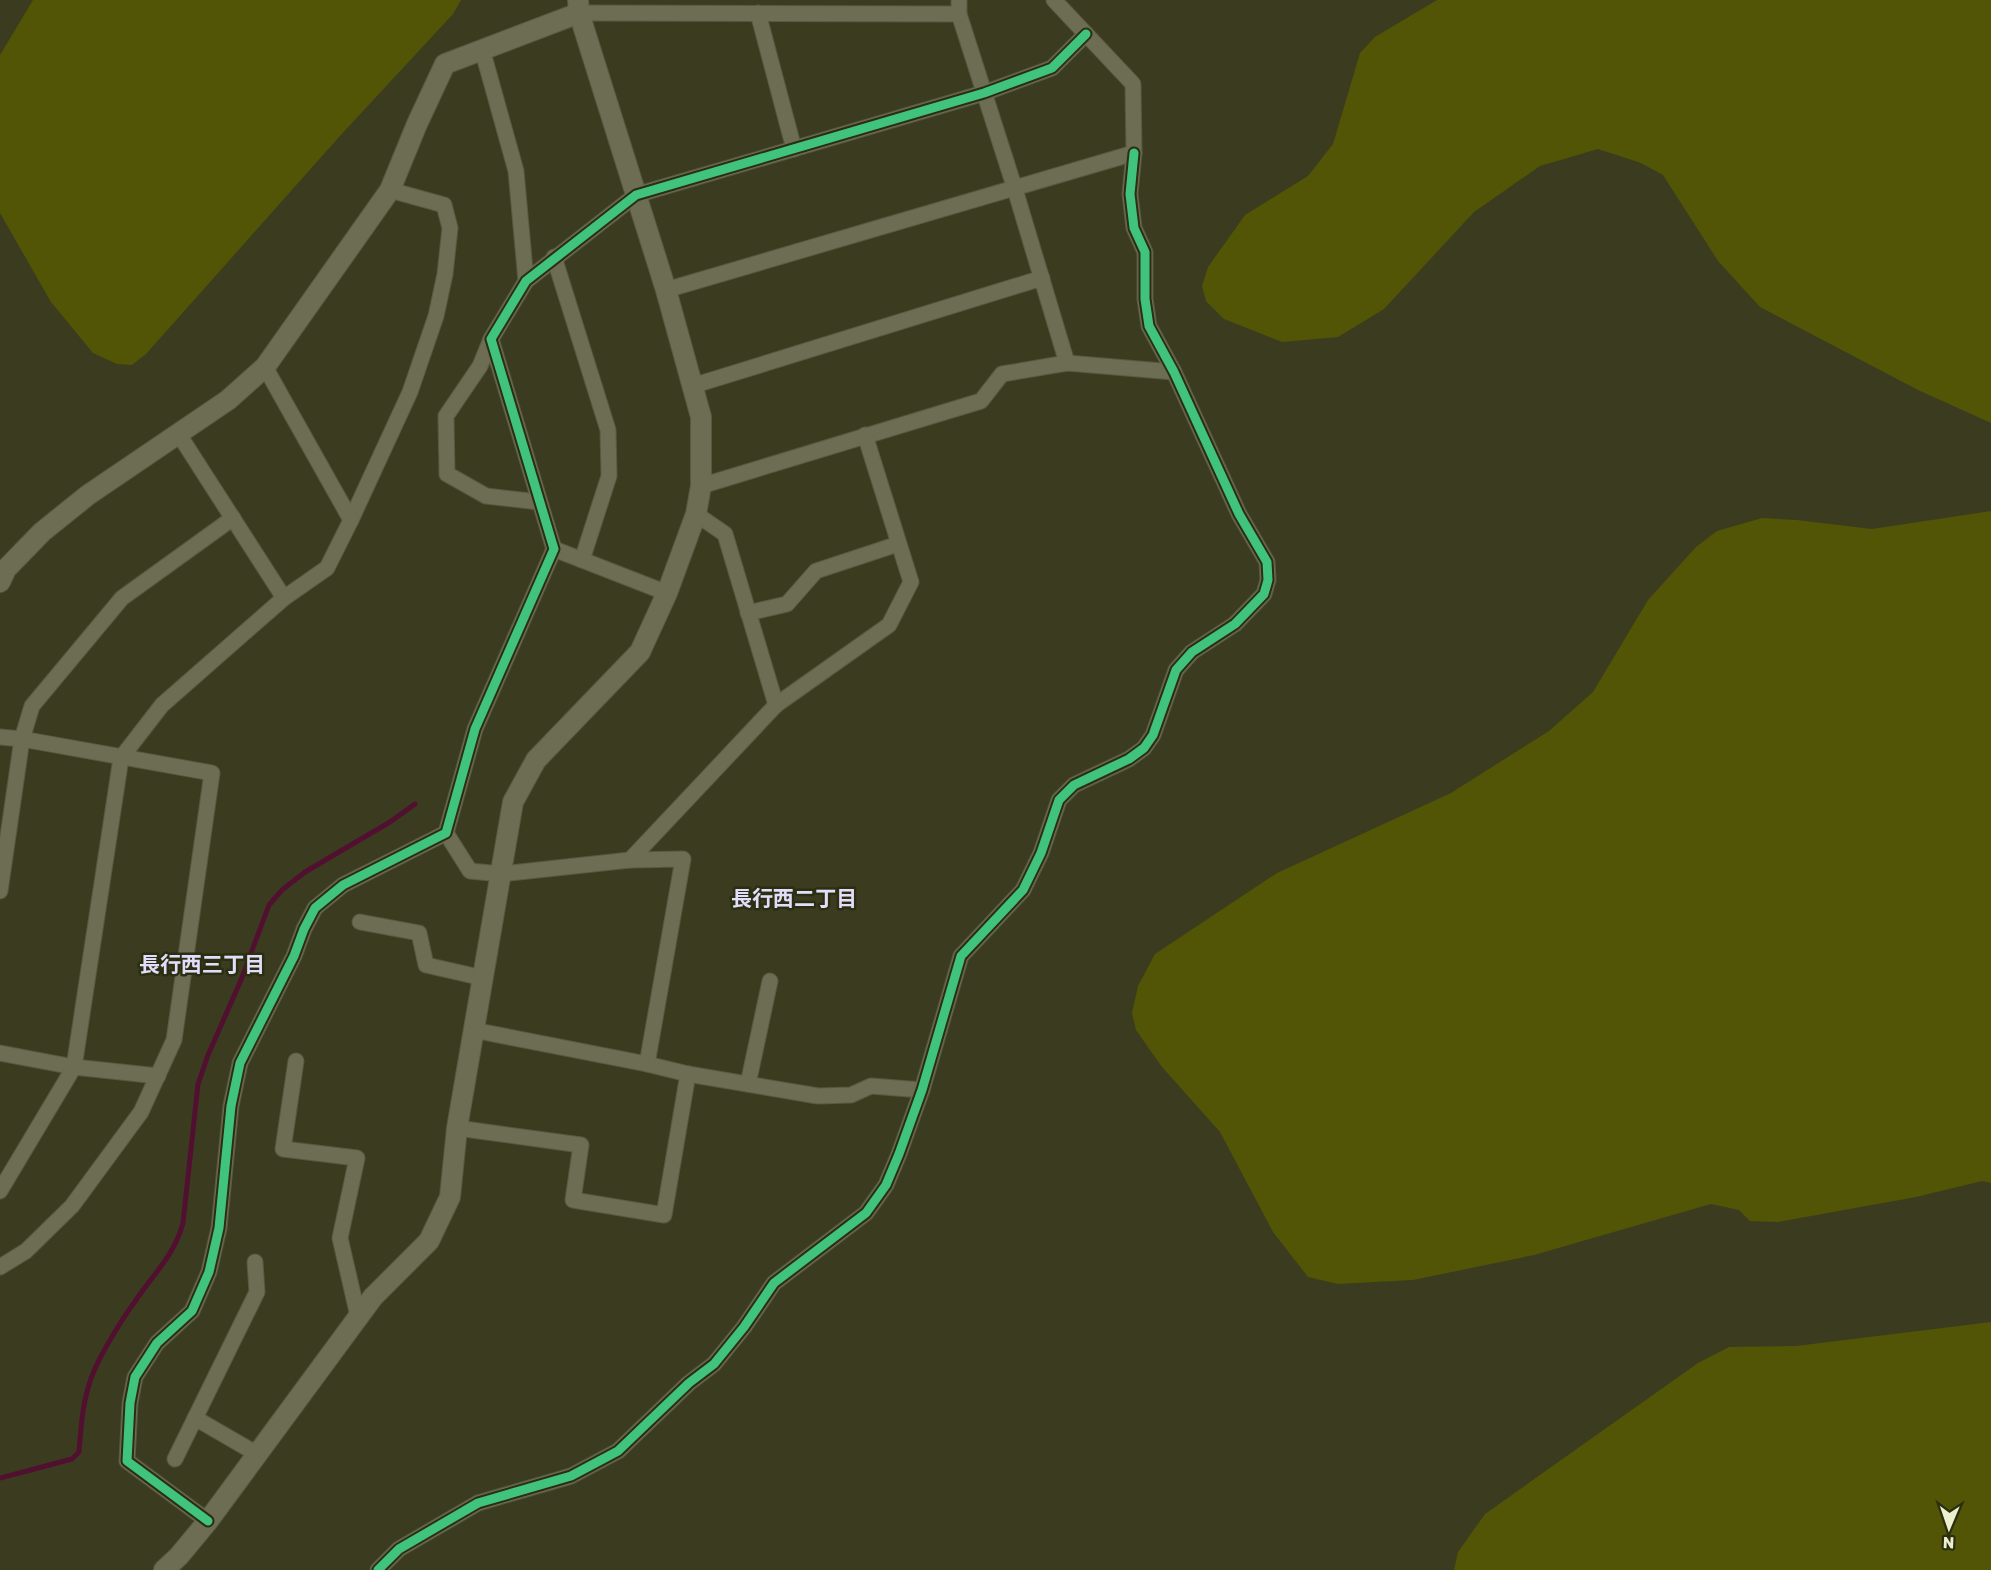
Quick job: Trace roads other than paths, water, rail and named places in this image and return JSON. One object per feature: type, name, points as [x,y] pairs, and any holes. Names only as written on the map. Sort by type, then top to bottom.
[{"type":"street","points":[[378,1570],[399,1549],[478,1503],[571,1476],[618,1452],[689,1383],[714,1364],[744,1327],[774,1283],[866,1213],[886,1185],[922,1090],[961,956],[1023,890],[1041,853],[1059,800],[1074,785],[1129,759],[1144,748],[1153,735],[1176,670],[1192,652],[1235,624],[1264,594],[1268,580],[1267,562],[1239,514],[1174,372],[1149,326],[1145,299],[1145,252],[1134,228],[1130,194],[1134,153],[1133,84],[1054,0]]},
{"type":"street","points":[[164,1570],[179,1556],[208,1521],[373,1297],[429,1241],[450,1197],[457,1128],[513,802],[536,760],[640,652],[667,593],[696,514],[700,486],[701,417],[666,290],[579,6]]},
{"type":"street","points":[[0,582],[6,569],[51,525],[88,495],[228,400],[265,367],[390,190],[445,64],[579,6],[758,13],[959,7],[1067,363]]},
{"type":"street","points":[[758,13],[794,149]]},
{"type":"street","points":[[539,502],[486,496],[447,474],[446,416],[480,366],[491,339],[525,281],[636,195],[984,93],[1052,68],[1086,34]]},
{"type":"street","points":[[482,49],[516,171],[525,281]]},
{"type":"street","points":[[666,290],[1014,186],[1134,153]]},
{"type":"street","points":[[0,1191],[74,1067],[121,758],[162,705],[284,598],[327,568],[410,392],[436,316],[450,228],[444,205],[390,190]]},
{"type":"street","points":[[554,257],[608,430],[609,476],[582,561]]},
{"type":"street","points":[[692,386],[1042,278]]},
{"type":"street","points":[[208,1521],[127,1461],[130,1402],[135,1377],[157,1343],[192,1311],[209,1272],[219,1228],[231,1106],[240,1064],[294,956],[315,908],[343,885],[446,833],[475,729],[554,549],[491,339]]},
{"type":"street","points":[[700,486],[981,400],[1002,374],[1067,363],[1174,372]]},
{"type":"street","points":[[265,367],[351,520]]},
{"type":"street","points":[[178,433],[284,598]]},
{"type":"street","points":[[630,860],[776,705],[889,625],[911,582],[866,435]]},
{"type":"street","points":[[696,514],[725,534],[776,705]]},
{"type":"street","points":[[0,891],[22,739],[32,706],[122,598],[233,518]]},
{"type":"street","points":[[748,613],[787,604],[816,571],[898,544]]},
{"type":"street","points":[[554,549],[667,593]]},
{"type":"street","points":[[0,737],[212,773],[174,1040],[141,1112],[72,1206],[26,1251],[0,1267]]},
{"type":"street","points":[[446,833],[470,871],[501,874],[630,860],[683,859],[647,1064]]},
{"type":"street","points":[[360,922],[418,933],[426,965],[483,978]]},
{"type":"street","points":[[748,1084],[770,981]]},
{"type":"street","points":[[473,1030],[688,1074],[818,1095],[851,1095],[871,1086],[922,1090]]},
{"type":"street","points":[[0,1053],[74,1067],[158,1076]]},
{"type":"street","points":[[296,1061],[283,1149],[357,1158],[340,1238],[358,1316]]},
{"type":"street","points":[[457,1128],[581,1145],[573,1200],[664,1215],[688,1074]]},
{"type":"street","points":[[175,1459],[257,1292],[255,1262]]},
{"type":"street","points":[[195,1418],[257,1454]]},
{"type":"waterway","points":[[0,1478],[72,1459],[79,1452],[85,1400],[98,1363],[119,1325],[163,1264],[179,1235],[183,1223],[198,1084],[269,905],[282,890],[305,872],[390,822],[415,804]]},
{"type":"district","name":"長行西二丁目","points":[[794,898]]},
{"type":"district","name":"長行西三丁目","points":[[202,964]]}]
